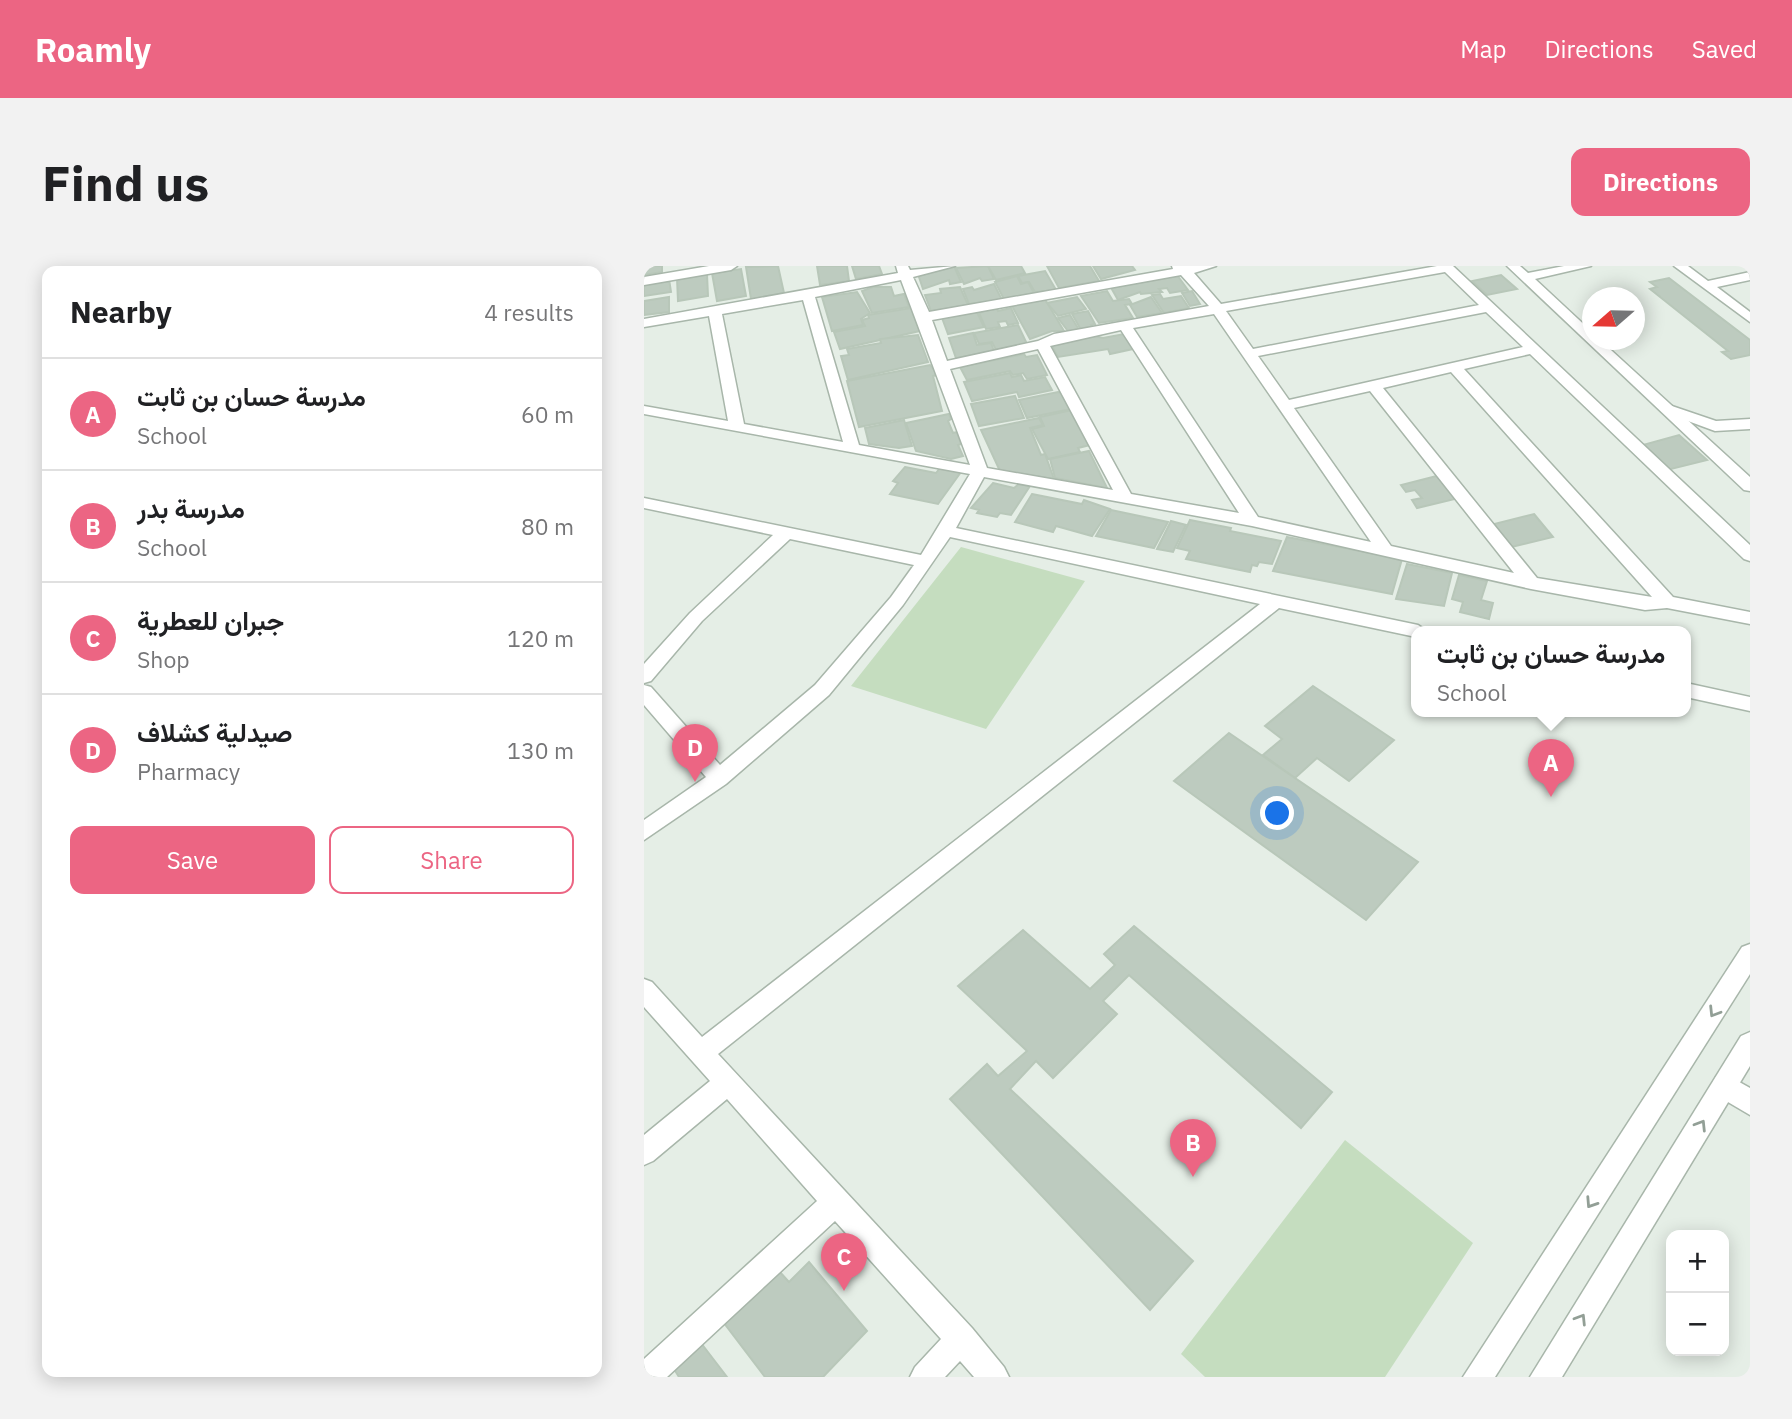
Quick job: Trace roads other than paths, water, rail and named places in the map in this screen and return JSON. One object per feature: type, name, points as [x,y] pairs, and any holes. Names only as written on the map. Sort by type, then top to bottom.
[{"type":"street","points":[[644,281],[731,266]]},
{"type":"street","points":[[644,323],[808,295],[904,270],[949,266]]},
{"type":"street","points":[[924,317],[1210,266]]},
{"type":"street","points":[[1513,266],[1750,486]]},
{"type":"street","points":[[1525,277],[1585,266]]},
{"type":"street","points":[[1681,266],[1750,318]]},
{"type":"street","points":[[942,366],[1042,344],[1054,338],[1447,267],[1750,555]]},
{"type":"street","points":[[644,831],[719,778],[822,690],[897,600],[946,531],[980,470],[904,270]]},
{"type":"street","points":[[1188,270],[1385,550]]},
{"type":"street","points":[[1707,285],[1750,276]]},
{"type":"street","points":[[808,295],[852,446]]},
{"type":"street","points":[[1249,354],[1490,307]]},
{"type":"street","points":[[715,311],[737,427]]},
{"type":"street","points":[[1126,327],[1252,521]]},
{"type":"street","points":[[1042,344],[1125,498]]},
{"type":"street","points":[[1284,405],[1375,387],[1453,366],[1534,349]]},
{"type":"street","points":[[1453,366],[1667,602]]},
{"type":"street","points":[[1375,387],[1531,583]]},
{"type":"street","points":[[1667,408],[1715,426],[1750,424]]},
{"type":"street","points":[[644,410],[1252,521],[1531,583],[1645,604],[1667,602],[1750,618]]},
{"type":"street","points":[[644,503],[924,561]]},
{"type":"street","points":[[644,676],[696,617],[788,531]]},
{"type":"street","points":[[946,531],[1411,629]]},
{"type":"street","points":[[700,1054],[1277,600]]},
{"type":"street","points":[[1691,691],[1750,704]]},
{"type":"street","points":[[644,692],[719,778]]},
{"type":"street","points":[[1478,1377],[1750,954]]},
{"type":"street","points":[[644,990],[834,1204],[962,1338],[993,1377]]},
{"type":"street","points":[[1545,1377],[1750,1044]]},
{"type":"street","points":[[644,1152],[726,1084]]},
{"type":"street","points":[[1725,1086],[1750,1103]]},
{"type":"street","points":[[646,1377],[834,1204]]},
{"type":"street","points":[[925,1377],[962,1338]]},
{"type":"place","name":"صيدلية كشلاف","points":[[695,782]]},
{"type":"place","name":"مدرسة حسان بن ثابت","points":[[1551,797]]},
{"type":"place","name":"مدرسة بدر","points":[[1193,1177]]},
{"type":"place","name":"جبران للعطرية","points":[[844,1291]]}]
